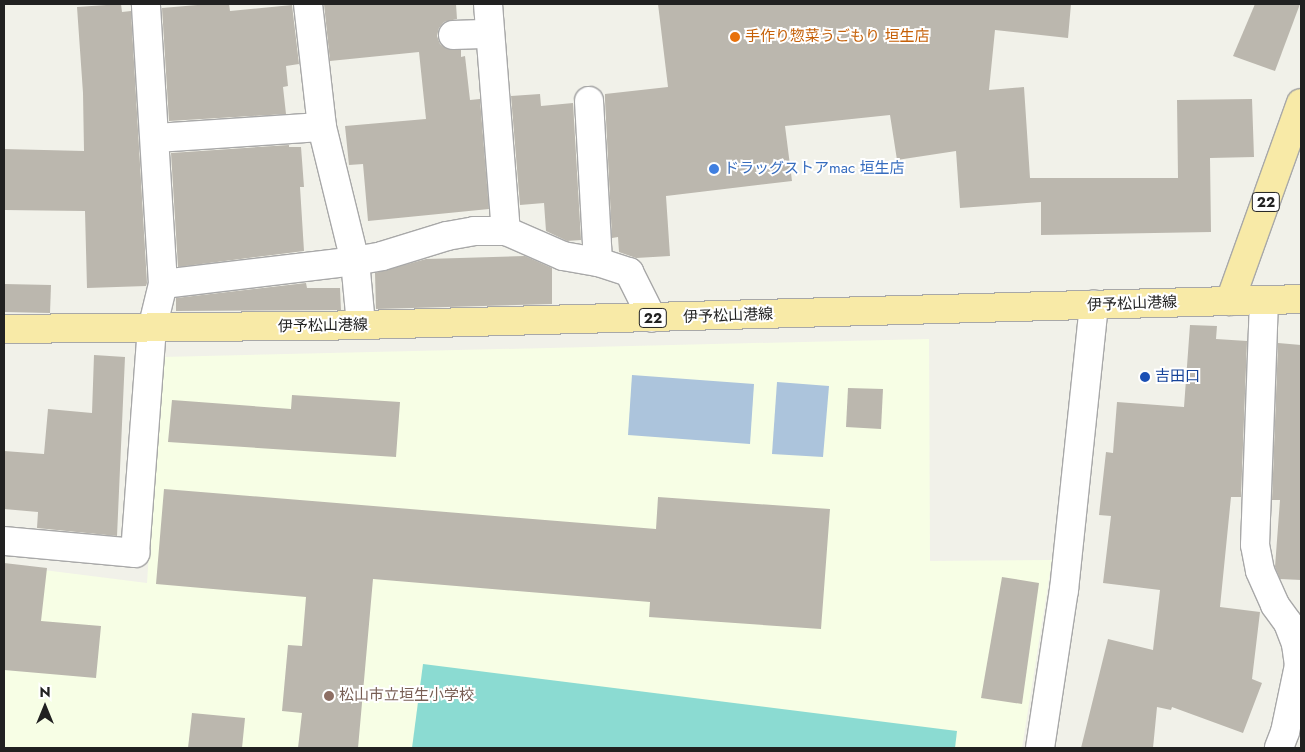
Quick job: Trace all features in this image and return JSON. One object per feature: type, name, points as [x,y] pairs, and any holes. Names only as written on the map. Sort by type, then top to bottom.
[{"type":"main road","name":"22","points":[[1230,301],[1301,103]]},
{"type":"main road","name":"伊予松山港線","points":[[4,329],[152,329],[361,325],[1301,299]]},
{"type":"street","points":[[4,541],[135,553],[152,329],[163,284],[146,4]]},
{"type":"street","points":[[308,4],[322,127],[355,261],[361,325]]},
{"type":"street","points":[[488,4],[506,232]]},
{"type":"street","points":[[453,35],[490,34]]},
{"type":"street","points":[[589,101],[598,262]]},
{"type":"street","points":[[155,138],[322,127]]},
{"type":"street","points":[[163,284],[355,261],[382,256],[447,236],[474,232],[506,232],[564,256],[598,262],[629,272],[652,318]]},
{"type":"street","points":[[1264,300],[1255,544],[1260,571],[1275,605],[1288,623],[1296,644],[1300,665],[1287,724],[1279,748]]},
{"type":"street","points":[[1040,748],[1064,590],[1094,305]]},
{"type":"shaded area","points":[[929,339],[930,561],[1052,560],[1022,748],[4,748],[4,565],[147,583],[162,357]]},
{"type":"shaded area","points":[[632,375],[754,384],[750,444],[628,435]]},
{"type":"shaded area","points":[[777,382],[829,386],[823,457],[772,454]]},
{"type":"shaded area","points":[[423,664],[957,731],[955,748],[412,748]]},
{"type":"building","points":[[121,4],[122,12],[131,11],[147,283],[146,286],[87,288],[85,211],[4,210],[4,149],[84,151],[83,93],[77,7]]},
{"type":"building","points":[[229,4],[230,11],[292,5],[299,64],[286,66],[288,86],[283,87],[286,114],[169,121],[162,8]]},
{"type":"building","points":[[324,4],[456,4],[457,19],[444,22],[439,28],[437,36],[440,44],[445,48],[461,50],[461,57],[465,56],[470,100],[480,99],[489,209],[368,221],[363,164],[349,165],[345,126],[426,119],[419,52],[330,61]]},
{"type":"building","points":[[658,4],[1071,4],[1068,38],[995,30],[989,90],[1024,87],[1030,178],[1178,178],[1177,100],[1252,99],[1254,157],[1210,158],[1211,232],[1041,235],[1041,202],[960,208],[956,151],[897,160],[890,115],[785,126],[792,181],[666,196],[670,256],[636,258],[619,252],[618,237],[612,238],[605,94],[668,87]]},
{"type":"building","points":[[1255,4],[1300,4],[1275,71],[1233,56]]},
{"type":"building","points":[[540,94],[541,106],[573,103],[581,240],[567,241],[546,231],[544,203],[520,205],[511,96]]},
{"type":"building","points":[[289,145],[289,147],[301,147],[304,187],[300,187],[304,251],[178,267],[171,153]]},
{"type":"building","points":[[525,256],[552,268],[552,304],[376,309],[375,273],[426,259]]},
{"type":"building","points":[[306,283],[307,288],[340,288],[341,310],[176,311],[176,298]]},
{"type":"building","points":[[4,284],[51,285],[50,313],[4,312]]},
{"type":"building","points":[[1190,325],[1217,326],[1216,339],[1247,341],[1241,497],[1231,497],[1220,607],[1260,612],[1252,679],[1262,683],[1243,733],[1172,707],[1171,710],[1157,707],[1153,748],[1081,748],[1108,639],[1153,650],[1160,590],[1103,583],[1111,516],[1099,515],[1106,452],[1113,453],[1117,402],[1184,407]]},
{"type":"building","points":[[1278,343],[1301,345],[1301,580],[1280,579],[1275,567],[1280,500],[1272,500]]},
{"type":"building","points":[[94,355],[125,357],[117,536],[37,528],[38,512],[4,509],[4,451],[44,454],[48,409],[92,413]]},
{"type":"building","points":[[848,388],[883,389],[881,429],[846,427]]},
{"type":"building","points":[[292,395],[400,402],[396,457],[168,442],[172,400],[291,409]]},
{"type":"building","points":[[164,489],[656,529],[658,497],[830,509],[821,629],[649,617],[650,602],[373,579],[358,748],[298,748],[302,713],[282,711],[288,645],[302,646],[306,597],[156,584]]},
{"type":"building","points":[[4,563],[47,568],[41,621],[101,626],[96,678],[4,670]]},
{"type":"building","points":[[1002,577],[1039,583],[1022,704],[981,698]]},
{"type":"building","points":[[192,713],[245,718],[242,748],[188,748]]},
{"type":"place","name":"手作り惣菜うごもり 垣生店","points":[[735,37]]},
{"type":"place","name":"ドラッグストアmac 垣生店","points":[[714,169]]},
{"type":"place","name":"吉田口","points":[[1145,377]]},
{"type":"place","name":"松山市立垣生小学校","points":[[329,696]]}]
